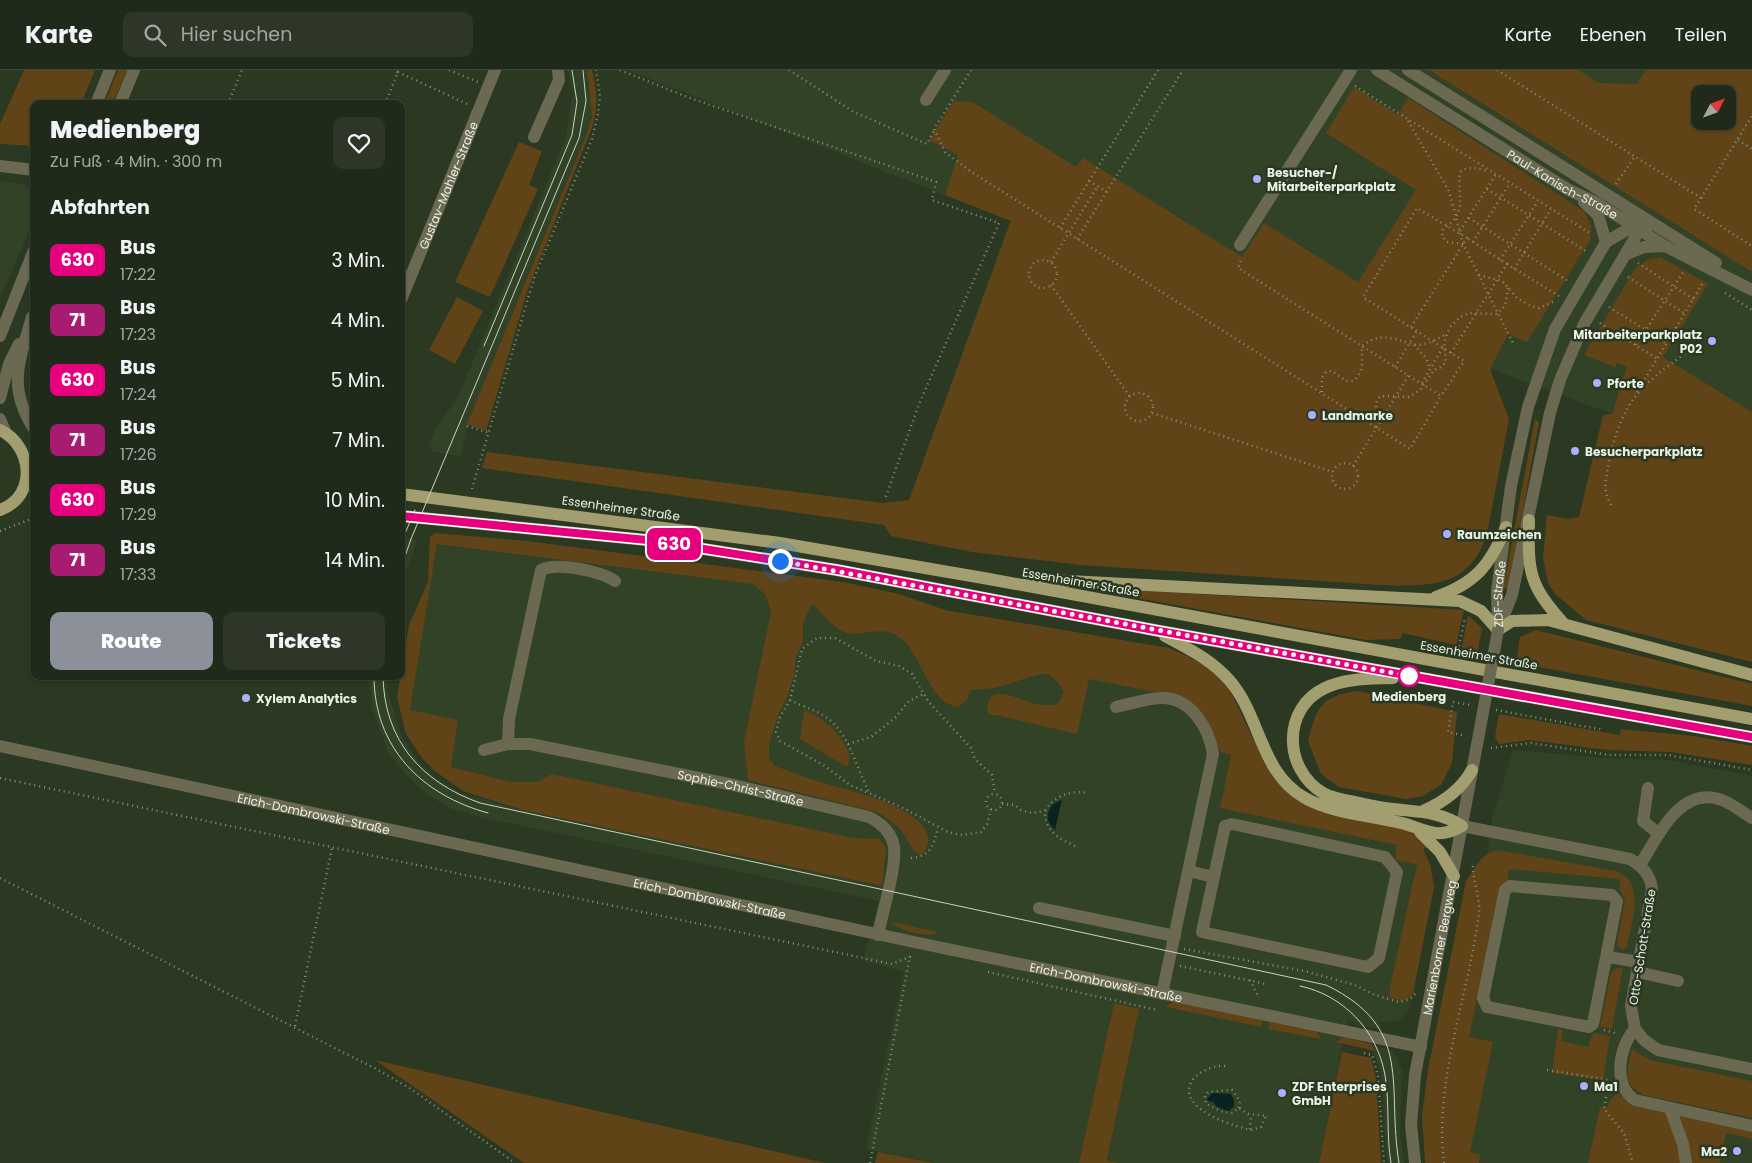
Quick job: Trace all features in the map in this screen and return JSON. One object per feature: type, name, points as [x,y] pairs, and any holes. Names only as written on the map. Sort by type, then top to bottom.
[{"type":"main road","points":[[0,510],[13,502],[20,494],[27,476],[30,460],[15,440],[3,432]]},
{"type":"main road","points":[[20,494],[30,491]]},
{"type":"main road","name":"Essenheimer Straße","points":[[405,495],[780,543],[989,578],[1752,719]]},
{"type":"main road","points":[[405,516],[647,540],[837,570],[1154,630],[1752,737]]},
{"type":"main road","points":[[1529,520],[1529,564],[1533,579],[1541,596],[1564,624]]},
{"type":"main road","points":[[1429,599],[1462,586],[1481,572],[1493,556],[1506,527]]},
{"type":"main road","points":[[989,578],[1165,585],[1429,599],[1467,603],[1481,611],[1498,630],[1512,621],[1524,619],[1548,620],[1752,675]]},
{"type":"main road","points":[[1154,630],[1213,663],[1231,682],[1245,705],[1269,760],[1278,774],[1291,788],[1321,806],[1401,822],[1434,834],[1444,834],[1462,826]]},
{"type":"main road","points":[[1415,677],[1354,680],[1325,688],[1313,695],[1301,709],[1292,733],[1292,747],[1296,761],[1303,775],[1312,786],[1324,794],[1392,809],[1423,811],[1447,817],[1462,826]]},
{"type":"main road","points":[[1423,811],[1454,793],[1466,781],[1472,770]]},
{"type":"main road","points":[[1416,829],[1432,842],[1454,876]]},
{"type":"street","points":[[98,100],[110,70]]},
{"type":"street","points":[[122,100],[134,70]]},
{"type":"street","name":"Gustav-Mahler-Straße","points":[[405,290],[495,70]]},
{"type":"street","points":[[534,137],[559,80],[558,70]]},
{"type":"street","points":[[926,100],[945,70]]},
{"type":"street","name":"Paul-Kanisch-Straße","points":[[1377,70],[1569,190],[1597,203],[1665,246],[1752,288]]},
{"type":"street","name":"Paul-Kanisch-Straße","points":[[1408,70],[1752,288]]},
{"type":"street","points":[[1240,245],[1348,75]]},
{"type":"street","points":[[0,166],[30,170]]},
{"type":"street","points":[[1569,190],[1598,215],[1606,242]]},
{"type":"street","points":[[1627,208],[1635,226]]},
{"type":"street","name":"ZDF-Straße","points":[[1498,630],[1496,603],[1512,486],[1528,407],[1555,329],[1606,242],[1616,234],[1635,226],[1653,224]]},
{"type":"street","name":"ZDF-Straße","points":[[1498,630],[1512,595],[1550,413],[1574,344],[1632,258],[1635,226]]},
{"type":"street","points":[[1632,258],[1644,247],[1665,246]]},
{"type":"street","points":[[0,336],[30,260]]},
{"type":"street","points":[[0,398],[9,364],[30,320]]},
{"type":"street","points":[[30,324],[21,354],[17,387],[20,406],[30,422]]},
{"type":"street","points":[[1528,407],[1550,413]]},
{"type":"street","points":[[0,418],[3,432]]},
{"type":"street","points":[[508,744],[509,719],[541,570],[549,566],[598,572],[615,581]]},
{"type":"street","name":"Marienborner Bergweg","points":[[1415,1163],[1411,1140],[1412,1102],[1498,630]]},
{"type":"street","points":[[1116,707],[1162,698],[1173,700],[1195,713],[1211,741],[1213,754],[1162,994]]},
{"type":"street","name":"Sophie-Christ-Straße","points":[[484,750],[508,744],[530,744],[643,765],[876,820],[889,834],[895,854],[878,935]]},
{"type":"street","name":"Erich-Dombrowski-Straße","points":[[0,746],[878,935],[1421,1046]]},
{"type":"street","points":[[1648,788],[1643,821],[1659,834]]},
{"type":"street","points":[[1462,826],[1630,859],[1640,864],[1673,815],[1690,800],[1705,796],[1720,799],[1752,818]]},
{"type":"street","points":[[1232,824],[1385,857],[1397,872],[1379,958],[1368,967],[1202,932],[1213,877],[1225,826],[1232,824]]},
{"type":"street","name":"Otto-Schott-Straße","points":[[1635,1029],[1632,1006],[1652,889],[1648,874],[1640,864]]},
{"type":"street","points":[[1189,872],[1213,877]]},
{"type":"street","points":[[1510,886],[1612,895],[1617,901],[1608,957],[1593,1024],[1589,1027],[1487,1006],[1483,998],[1505,890],[1510,886]]},
{"type":"street","points":[[1040,908],[1174,941]]},
{"type":"street","points":[[1608,957],[1678,981]]},
{"type":"street","points":[[1752,1069],[1658,1050],[1644,1040],[1635,1029],[1627,1038],[1620,1073],[1623,1087],[1629,1096],[1635,1100],[1752,1126]]},
{"type":"street","points":[[1670,1108],[1684,1144],[1686,1163]]},
{"type":"path","points":[[230,100],[242,70]]},
{"type":"path","points":[[393,70],[478,110]]},
{"type":"path","points":[[450,70],[488,86]]},
{"type":"path","points":[[472,491],[534,278],[592,140],[600,96],[596,70]]},
{"type":"path","points":[[620,70],[690,98],[936,182],[932,200],[999,223],[920,404],[885,499]]},
{"type":"path","points":[[789,70],[854,112],[927,144],[934,129],[971,70]]},
{"type":"path","points":[[1060,228],[1158,70]]},
{"type":"path","points":[[1077,239],[1184,70]]},
{"type":"path","points":[[1497,70],[1701,198]]},
{"type":"path","points":[[387,100],[400,72]]},
{"type":"path","points":[[1348,75],[1408,119],[1594,235]]},
{"type":"path","points":[[1752,116],[1694,209],[1752,246]]},
{"type":"path","points":[[1408,119],[1418,140],[1449,191],[1463,244],[1513,343]]},
{"type":"path","points":[[934,129],[945,152],[970,171],[1410,448],[1464,361],[1363,297],[1417,208],[1461,233],[1559,299],[1539,308],[1531,306],[1517,298],[1498,279],[1479,275]]},
{"type":"path","points":[[1738,140],[1752,149]]},
{"type":"path","points":[[1613,185],[1618,184],[1635,156]]},
{"type":"path","points":[[1463,244],[1447,242],[1444,239],[1443,229],[1456,217],[1462,203],[1460,172],[1464,169],[1472,168],[1492,172]]},
{"type":"path","points":[[1461,233],[1468,218],[1496,174]]},
{"type":"path","points":[[1089,181],[1106,192]]},
{"type":"path","points":[[1473,242],[1510,183]]},
{"type":"path","points":[[1051,262],[1097,187]]},
{"type":"path","points":[[1487,189],[1587,252]]},
{"type":"path","points":[[1500,260],[1538,200]]},
{"type":"path","points":[[1514,269],[1551,209]]},
{"type":"path","points":[[1468,218],[1569,282]]},
{"type":"path","points":[[1410,327],[1467,238]]},
{"type":"path","points":[[1240,245],[1243,260],[1238,268],[1442,396]]},
{"type":"path","points":[[1632,258],[1693,299]]},
{"type":"path","points":[[1046,260],[1051,262],[1057,271],[1055,281],[1046,287],[1036,286],[1030,278],[1029,272],[1034,262],[1046,260]]},
{"type":"path","points":[[1451,353],[1507,264]]},
{"type":"path","points":[[1636,345],[1686,268]]},
{"type":"path","points":[[1626,276],[1685,313]]},
{"type":"path","points":[[1611,505],[1604,493],[1610,458],[1622,414],[1685,313],[1690,309],[1693,299],[1705,280]]},
{"type":"path","points":[[1051,285],[1130,397]]},
{"type":"path","points":[[1376,427],[1376,403],[1380,396],[1409,397],[1432,373],[1446,362],[1444,348],[1451,326],[1460,318],[1470,314],[1497,314],[1505,306],[1508,288]]},
{"type":"path","points":[[1608,307],[1667,342],[1671,342]]},
{"type":"path","points":[[1599,322],[1656,358]]},
{"type":"path","points":[[1395,367],[1411,344],[1417,331]]},
{"type":"path","points":[[1411,344],[1433,341],[1447,334]]},
{"type":"path","points":[[1362,346],[1375,339],[1386,337],[1411,344],[1426,358],[1432,373]]},
{"type":"path","points":[[1322,393],[1322,378],[1326,372],[1332,371],[1346,381],[1353,381],[1358,377],[1362,370],[1362,346]]},
{"type":"path","points":[[1423,384],[1430,369],[1444,348]]},
{"type":"path","points":[[1636,394],[1687,352]]},
{"type":"path","points":[[1352,466],[1408,375]]},
{"type":"path","points":[[1142,394],[1147,396],[1153,407],[1152,413],[1141,421],[1132,419],[1126,411],[1127,401],[1130,397],[1142,394]]},
{"type":"path","points":[[1152,413],[1333,472]]},
{"type":"path","points":[[467,426],[489,433]]},
{"type":"path","points":[[1343,463],[1352,466],[1358,475],[1355,485],[1350,488],[1336,486],[1332,477],[1333,472],[1343,463]]},
{"type":"path","points":[[0,531],[30,520]]},
{"type":"path","points":[[1459,646],[1466,612]]},
{"type":"path","points":[[995,794],[994,780],[989,771],[975,758],[971,748],[922,694],[912,674],[906,669],[876,661],[835,638],[823,636],[811,641],[802,649],[790,700],[779,719],[776,732],[778,739],[825,766],[850,785],[915,813],[938,828],[955,834],[977,834],[984,829],[991,809],[986,800],[989,796],[995,794],[1001,797],[1002,804]]},
{"type":"path","points":[[848,744],[871,737],[896,717],[909,701],[922,694]]},
{"type":"path","points":[[790,700],[832,721],[848,744],[870,794]]},
{"type":"path","points":[[1462,735],[1448,732],[1453,702],[1472,706]]},
{"type":"path","points":[[1490,709],[1604,730]]},
{"type":"path","points":[[1491,748],[1531,743],[1609,755],[1668,755],[1752,770]]},
{"type":"path","points":[[0,778],[892,964],[911,955],[920,958]]},
{"type":"path","points":[[1075,846],[1048,828],[1044,822],[1045,811],[1056,798],[1074,790],[1087,793]]},
{"type":"path","points":[[991,809],[996,810],[1002,804],[1015,805],[1020,810],[1032,813],[1045,811]]},
{"type":"path","points":[[911,858],[928,854],[933,846],[938,828]]},
{"type":"path","points":[[295,1026],[332,848]]},
{"type":"path","points":[[1444,1163],[1441,1114],[1444,1087],[1465,992],[1480,898],[1472,873],[1473,863]]},
{"type":"path","points":[[0,878],[295,1026],[411,1089],[515,1163]]},
{"type":"path","points":[[1174,941],[1304,971],[1355,985],[1375,995],[1399,1002],[1410,999],[1417,992]]},
{"type":"path","points":[[870,1163],[914,942]]},
{"type":"path","points":[[1169,964],[1266,984]]},
{"type":"path","points":[[986,972],[1157,1010]]},
{"type":"path","points":[[1250,980],[1259,998]]},
{"type":"path","points":[[1364,1053],[1372,1055],[1378,1076],[1384,1163]]},
{"type":"path","points":[[1225,1066],[1211,1067],[1199,1072],[1191,1082],[1189,1090],[1191,1098],[1197,1105],[1212,1115],[1250,1130],[1261,1127],[1267,1116],[1250,1115],[1239,1108]]},
{"type":"path","points":[[1547,1070],[1609,1080],[1604,1109],[1624,1133],[1633,1163]]},
{"type":"path","points":[[1232,1090],[1240,1101],[1239,1108],[1232,1113],[1223,1112],[1206,1104],[1205,1096],[1208,1092],[1232,1090]]},
{"type":"path","points":[[1250,1115],[1250,1130]]},
{"type":"shaded area","points":[[24,70],[95,70],[83,100],[30,100],[30,146],[0,144],[0,124]]},
{"type":"shaded area","points":[[118,70],[127,70],[115,100],[106,100]]},
{"type":"shaded area","points":[[568,70],[587,70],[592,117],[587,133],[468,423],[461,456],[432,452],[429,446],[435,430],[458,397],[566,137],[573,92]]},
{"type":"shaded area","points":[[587,70],[592,70],[596,91],[596,111],[593,125],[528,289],[486,431],[467,424],[587,133],[592,117]]},
{"type":"shaded area","points":[[628,70],[1752,70],[1752,636],[1579,517],[1612,414],[1491,369],[1385,540],[909,500],[1010,221]]},
{"type":"shaded area","points":[[1429,70],[1578,70],[1599,83],[1637,84],[1646,70],[1752,70],[1752,272]]},
{"type":"shaded area","points":[[1354,87],[1398,115],[1408,98],[1584,211],[1591,225],[1590,240],[1527,342],[1508,334],[1490,369],[1509,419],[1487,534],[1479,552],[1470,565],[1458,575],[1431,584],[1380,585],[1081,565],[972,552],[891,536],[884,525],[482,468],[487,452],[883,503],[909,500],[1011,221],[945,195],[958,155],[929,140],[954,101],[973,102],[1076,167],[1083,158],[1242,257],[1264,223],[1358,282],[1416,190],[1326,133]]},
{"type":"shaded area","points":[[519,142],[542,151],[529,185],[538,189],[490,297],[455,282]]},
{"type":"shaded area","points":[[0,181],[24,184],[30,191],[30,229],[0,298]]},
{"type":"shaded area","points":[[1660,257],[1708,284],[1663,357],[1752,412],[1752,662],[1586,620],[1555,594],[1548,583],[1543,558],[1547,515],[1568,519],[1579,517],[1603,415],[1612,414],[1627,367],[1617,363],[1615,367],[1584,355],[1634,270],[1647,260]]},
{"type":"shaded area","points":[[457,297],[483,311],[455,364],[429,350]]},
{"type":"shaded area","points":[[1535,418],[1539,423],[1509,587],[1503,590]]},
{"type":"shaded area","points":[[435,533],[527,541],[843,582],[899,594],[945,610],[1169,648],[1187,656],[1210,670],[1230,691],[1265,764],[1283,787],[1403,828],[1414,834],[1428,847],[1423,849],[1430,864],[1434,887],[1413,994],[1403,1001],[1390,997],[1390,987],[1417,864],[1395,860],[1397,845],[1220,808],[1231,755],[1220,752],[1216,743],[1180,697],[1089,679],[1077,734],[990,715],[987,711],[988,702],[992,696],[998,694],[1013,696],[1035,704],[1055,705],[1059,702],[1064,692],[1053,678],[1040,674],[998,687],[971,690],[967,699],[959,707],[948,703],[939,696],[931,686],[912,651],[904,641],[894,634],[883,631],[847,633],[838,629],[814,605],[811,605],[803,624],[803,641],[796,657],[794,674],[788,695],[778,715],[769,744],[769,758],[775,766],[817,781],[867,795],[900,809],[914,817],[923,827],[928,838],[928,845],[921,855],[912,848],[897,827],[877,812],[748,780],[744,742],[771,612],[766,595],[753,584],[437,544],[410,710],[458,720],[451,767],[512,782],[537,782],[552,774],[854,838],[880,839],[886,849],[882,886],[523,810],[463,791],[435,771],[422,758],[406,734],[397,697],[400,680],[405,680],[405,649],[409,625],[428,582],[430,537]]},
{"type":"shaded area","points":[[405,538],[417,540],[405,577]]},
{"type":"shaded area","points":[[527,541],[843,582],[899,594],[945,610],[1169,648],[1237,703],[1259,753],[1276,780],[1428,847],[1423,849],[1430,864],[1434,887],[1409,1010],[1399,1021],[1378,1022],[1383,1029],[1359,1026],[1348,1018],[1319,1163],[1119,1163],[1107,1160],[1139,1009],[1114,1003],[1079,1163],[934,1163],[866,1149],[904,972],[863,961],[879,901],[484,818],[449,808],[428,795],[403,772],[388,752],[372,708],[369,680],[387,680],[387,689],[402,737],[418,761],[433,776],[462,794],[523,810],[882,886],[880,839],[854,838],[552,774],[537,782],[512,782],[451,767],[410,710],[437,543],[531,554]]},
{"type":"shaded area","points":[[1098,588],[1464,610],[1456,645],[1403,633],[1400,639],[1366,640],[1099,591]]},
{"type":"shaded area","points":[[1468,615],[1482,628],[1477,657],[1461,652]]},
{"type":"shaded area","points":[[1536,630],[1752,684],[1752,706],[1516,663],[1520,637]]},
{"type":"shaded area","points":[[1358,691],[1457,712],[1452,763],[1441,785],[1423,796],[1406,799],[1339,787],[1321,774],[1308,741],[1314,720],[1322,705],[1328,700],[1345,693]]},
{"type":"shaded area","points":[[804,710],[819,718],[838,734],[850,757],[847,767],[800,739]]},
{"type":"shaded area","points":[[1499,714],[1620,735],[1621,729],[1694,736],[1752,746],[1752,765],[1671,752],[1607,750],[1529,740],[1499,744],[1495,737]]},
{"type":"shaded area","points":[[1513,750],[1605,758],[1669,760],[1752,776],[1752,1163],[1456,1163],[1485,870],[1492,819]]},
{"type":"shaded area","points":[[1497,850],[1616,871],[1626,877],[1631,884],[1635,904],[1627,947],[1622,950],[1617,944],[1625,900],[1620,890],[1620,879],[1509,869],[1508,879],[1500,887],[1469,1037],[1493,1042],[1470,1152],[1480,1155],[1479,1163],[1425,1163],[1422,1116],[1428,1070],[1466,881],[1482,858]]},
{"type":"shaded area","points":[[891,922],[938,932],[927,935],[914,933]]},
{"type":"shaded area","points":[[1623,967],[1612,1029],[1600,1027],[1611,973],[1615,969]]},
{"type":"shaded area","points":[[1174,1001],[1263,1020],[1262,1027],[1166,1007]]},
{"type":"shaded area","points":[[1114,1003],[1139,1009],[1107,1160],[1119,1163],[1079,1163]]},
{"type":"shaded area","points":[[1270,1021],[1316,1031],[1321,1039],[1268,1029]]},
{"type":"shaded area","points":[[1558,1029],[1563,1030],[1561,1041],[1588,1047],[1592,1035],[1595,1033],[1610,1036],[1603,1080],[1552,1073]]},
{"type":"shaded area","points":[[1344,1037],[1371,1044],[1375,1051],[1336,1042]]},
{"type":"shaded area","points":[[1371,1044],[1393,1051],[1402,1070],[1400,1133],[1404,1163],[1387,1163],[1381,1075]]},
{"type":"shaded area","points":[[1632,1049],[1649,1060],[1752,1081],[1752,1118],[1644,1095],[1637,1091],[1629,1081],[1628,1076]]},
{"type":"shaded area","points":[[1342,1052],[1371,1058],[1376,1079],[1381,1163],[1319,1163]]},
{"type":"shaded area","points":[[375,1060],[825,1163],[524,1163]]},
{"type":"shaded area","points":[[1618,1093],[1630,1105],[1752,1131],[1752,1139],[1726,1133],[1720,1163],[1588,1163],[1600,1107],[1608,1108],[1610,1100]]},
{"type":"shaded area","points":[[878,1152],[934,1163],[875,1163]]},
{"type":"water","points":[[1062,800],[1055,830],[1048,821],[1048,815],[1053,804]]},
{"type":"water","points":[[1212,1093],[1231,1094],[1234,1100],[1234,1107],[1228,1111],[1217,1107],[1207,1099]]},
{"type":"tram line","points":[[484,346],[572,135],[577,102],[572,70]]},
{"type":"tram line","points":[[405,556],[579,138],[586,101],[583,70]]},
{"type":"tram line","points":[[405,534],[415,510]]},
{"type":"tram line","points":[[374,680],[376,702],[383,725],[393,746],[406,765],[423,781],[442,794],[464,805],[488,813]]},
{"type":"tram line","points":[[383,680],[390,720],[410,756],[440,783],[480,803],[1326,985],[1354,1002],[1373,1020],[1385,1040],[1391,1061],[1394,1084],[1399,1163]]},
{"type":"tram line","points":[[1300,986],[1330,997],[1344,1006],[1366,1029],[1374,1043],[1385,1075],[1391,1163]]},
{"type":"bus line","name":"630","points":[[405,516],[647,540],[837,570],[1154,630],[1752,737]]},
{"type":"place","name":"Besucher-/ Mitarbeiterparkplatz","points":[[1257,179]]},
{"type":"place","name":"Mitarbeiterparkplatz P02","points":[[1712,341]]},
{"type":"place","name":"Pforte","points":[[1597,383]]},
{"type":"place","name":"Landmarke","points":[[1312,415]]},
{"type":"place","name":"Besucherparkplatz","points":[[1575,451]]},
{"type":"place","name":"Raumzeichen","points":[[1447,534]]},
{"type":"place","name":"Medienberg","points":[[1409,676]]},
{"type":"place","name":"Xylem Analytics","points":[[246,698]]},
{"type":"place","name":"Ma1","points":[[1584,1086]]},
{"type":"place","name":"ZDF Enterprises GmbH","points":[[1282,1093]]},
{"type":"place","name":"Ma2","points":[[1737,1151]]},
{"type":"route","points":[[780,561],[1415,677],[1409,676]]}]
